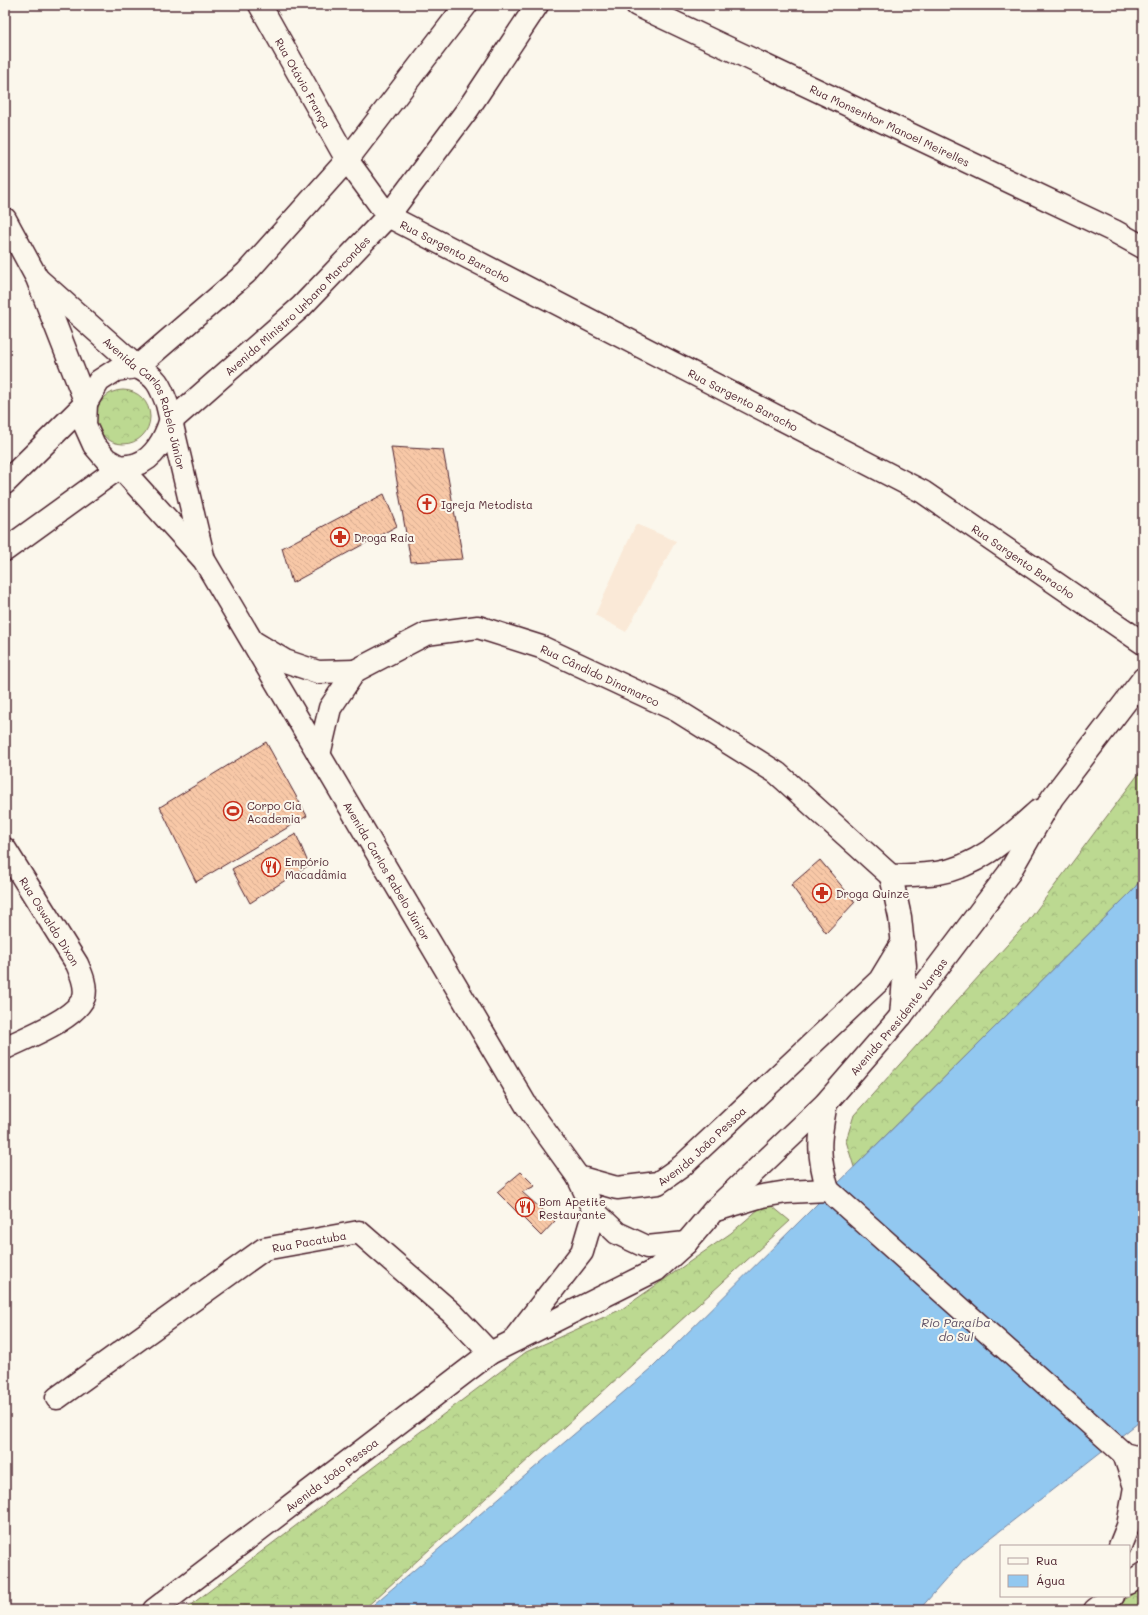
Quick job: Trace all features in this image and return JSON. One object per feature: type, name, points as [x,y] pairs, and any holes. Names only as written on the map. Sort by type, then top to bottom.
[{"type":"street","name":"Rua Otávio França","points":[[260,5],[347,160]]},
{"type":"street","points":[[5,483],[86,403],[99,381],[116,370],[138,367],[246,273],[347,160],[466,5]]},
{"type":"street","name":"Avenida Ministro Urbano Marcondes","points":[[5,550],[120,467],[138,464],[150,455],[165,438],[170,422],[301,307],[388,216],[468,109],[538,5]]},
{"type":"street","name":"Rua Monsenhor Manoel Meirelles","points":[[637,5],[1143,247]]},
{"type":"street","name":"Rua Sargento Baracho","points":[[347,160],[388,216],[923,492],[1143,643]]},
{"type":"street","name":"Avenida Carlos Rabelo Júnior","points":[[5,219],[37,278],[86,403],[85,426],[94,445],[106,459],[120,467],[204,560],[254,642],[526,1105],[578,1177]]},
{"type":"street","name":"Avenida Carlos Rabelo Júnior","points":[[37,278],[138,367],[151,374],[160,385],[167,404],[170,422],[204,560]]},
{"type":"street","name":"Rua Cândido Dinamarco","points":[[319,755],[330,708],[355,671],[426,634],[478,627],[541,648],[676,710],[777,773],[891,876]]},
{"type":"street","points":[[254,642],[285,661],[318,672],[355,671]]},
{"type":"street","name":"Avenida Presidente Vargas","points":[[714,1210],[826,1103],[901,1016],[1010,873],[1052,798],[1143,679]]},
{"type":"street","name":"Avenida Presidente Vargas","points":[[891,876],[938,873],[973,861],[1003,842],[1052,798]]},
{"type":"street","name":"Rua Oswaldo Dixon","points":[[5,849],[77,964],[83,978],[84,996],[74,1011],[5,1048]]},
{"type":"street","points":[[891,876],[900,917],[905,966],[901,1016]]},
{"type":"street","name":"Avenida João Pessoa","points":[[578,1177],[617,1188],[658,1183],[664,1179],[688,1160],[880,980],[903,942]]},
{"type":"street","points":[[826,1103],[819,1142],[822,1169],[833,1194],[1128,1453],[1135,1487],[1128,1526],[1120,1545]]},
{"type":"street","points":[[578,1177],[594,1211],[616,1233],[647,1247],[686,1243]]},
{"type":"street","points":[[714,1210],[762,1196],[787,1192],[833,1194]]},
{"type":"street","name":"Avenida João Pessoa","points":[[154,1610],[490,1353],[511,1344],[656,1270],[686,1243],[714,1210]]},
{"type":"street","name":"Avenida João Pessoa","points":[[511,1344],[582,1252],[594,1211]]},
{"type":"street","name":"Rua Pacatuba","points":[[57,1398],[264,1249],[359,1232],[452,1313],[490,1353]]},
{"type":"street","points":[[1130,1582],[1143,1574]]},
{"type":"street","points":[[1089,1610],[1096,1597]]},
{"type":"street","points":[[1095,1610],[1111,1597]]},
{"type":"shaded area","points":[[636,524],[676,541],[626,632],[595,615]]},
{"type":"green space","points":[[123,390],[133,392],[142,398],[148,407],[150,417],[148,427],[142,436],[133,442],[123,444],[113,442],[104,436],[98,427],[96,417],[98,407],[104,398],[113,392]]},
{"type":"green space","points":[[1143,768],[1143,877],[1132,891],[854,1167],[846,1141],[854,1115],[1026,924]]},
{"type":"green space","points":[[767,1202],[790,1221],[363,1610],[184,1610],[526,1352],[622,1309],[731,1233]]},
{"type":"green space","points":[[1143,1587],[1143,1610],[1118,1610],[1126,1598],[1130,1597],[1130,1595]]},
{"type":"water","name":"Rio Paraíba do Sul","points":[[1143,877],[1143,1419],[964,1559],[919,1610],[367,1610],[652,1368],[1132,891]]},
{"type":"building","name":"Igreja Metodista","points":[[391,447],[443,450],[463,559],[411,562]]},
{"type":"building","name":"Droga Raia","points":[[384,494],[397,526],[292,583],[282,548]]},
{"type":"building","name":"Corpo Cia Academia","points":[[266,742],[307,816],[196,882],[160,807]]},
{"type":"building","name":"Empório Macadâmia","points":[[296,834],[309,865],[250,903],[232,869]]},
{"type":"building","name":"Droga Quinze","points":[[820,860],[855,902],[826,933],[791,885]]},
{"type":"building","name":"Bom Apetite Restaurante","points":[[521,1172],[535,1186],[522,1192],[555,1221],[541,1236],[497,1192]]},
{"type":"place","name":"Igreja Metodista","points":[[427,504]]},
{"type":"place","name":"Droga Raia","points":[[340,537]]},
{"type":"place","name":"Corpo Cia Academia","points":[[233,811]]},
{"type":"place","name":"Empório Macadâmia","points":[[271,867]]},
{"type":"place","name":"Droga Quinze","points":[[822,893]]},
{"type":"place","name":"Bom Apetite Restaurante","points":[[525,1207]]}]
